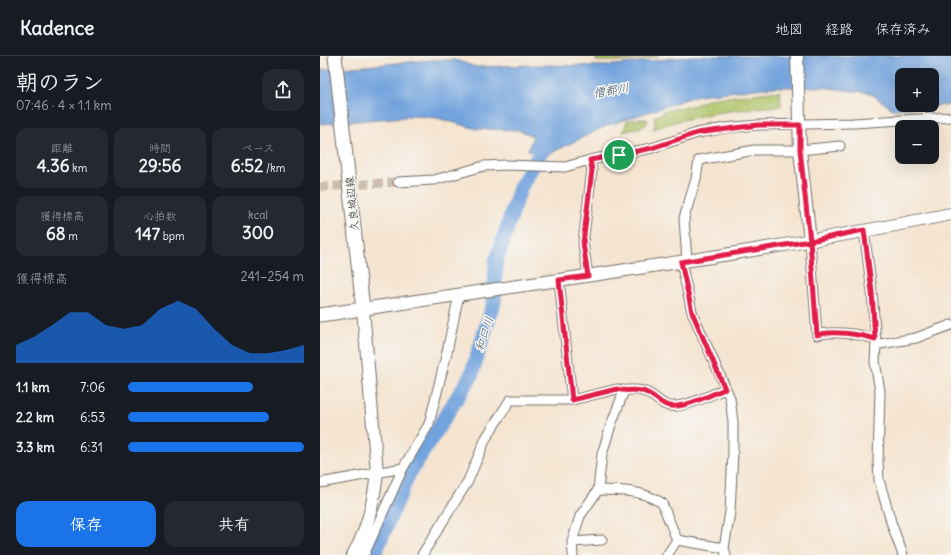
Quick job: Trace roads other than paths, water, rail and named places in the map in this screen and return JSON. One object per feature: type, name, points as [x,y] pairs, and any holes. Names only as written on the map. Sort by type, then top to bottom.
[{"type":"main road","name":"久良城辺線","points":[[335,56],[363,309]]},
{"type":"main road","points":[[320,315],[363,309]]},
{"type":"street","points":[[797,56],[800,150],[810,241],[817,335],[827,332],[867,336],[880,344],[916,338],[934,333],[951,325]]},
{"type":"street","points":[[398,182],[434,180],[484,166],[565,166],[652,148],[697,133],[725,128],[758,125],[951,117]]},
{"type":"street","points":[[677,540],[725,551],[730,512],[733,422],[730,398],[692,312],[684,262],[684,218],[696,179],[699,160],[755,150],[800,150],[840,146]]},
{"type":"street","points":[[588,276],[583,243],[592,170],[590,160]]},
{"type":"street","points":[[353,555],[365,528],[374,496],[377,472],[363,309],[684,262],[810,241],[951,214]]},
{"type":"street","points":[[864,230],[872,292],[875,362],[880,391],[878,462],[879,480],[892,525],[903,555]]},
{"type":"street","points":[[559,280],[572,400]]},
{"type":"street","points":[[364,555],[403,468],[429,424],[447,352],[459,294]]},
{"type":"street","points":[[422,555],[468,481],[486,438],[510,400],[572,400],[586,398],[607,390],[617,389],[624,391],[640,390],[650,393],[666,405],[673,406],[696,401],[725,389]]},
{"type":"street","points":[[573,555],[572,542],[580,516],[598,490],[602,454],[624,391]]},
{"type":"street","points":[[320,483],[403,468]]},
{"type":"street","points":[[598,490],[626,490],[662,503],[677,540]]},
{"type":"street","points":[[572,542],[602,540]]},
{"type":"street","points":[[667,555],[677,540]]},
{"type":"water","name":"僧都川","points":[[693,56],[951,56],[951,105],[939,106],[939,68],[895,68],[895,109],[870,93],[821,87],[774,87],[699,95],[606,126],[543,157],[528,150],[533,136],[518,130],[477,129],[437,118],[416,116],[320,124],[320,70],[431,60],[455,60],[476,67],[534,65],[605,66]]},
{"type":"waterway","name":"和口川","points":[[374,555],[408,475],[471,376],[494,302],[496,262],[520,188],[539,155],[545,136]]},
{"type":"tunnel","points":[[320,187],[398,182]]}]
